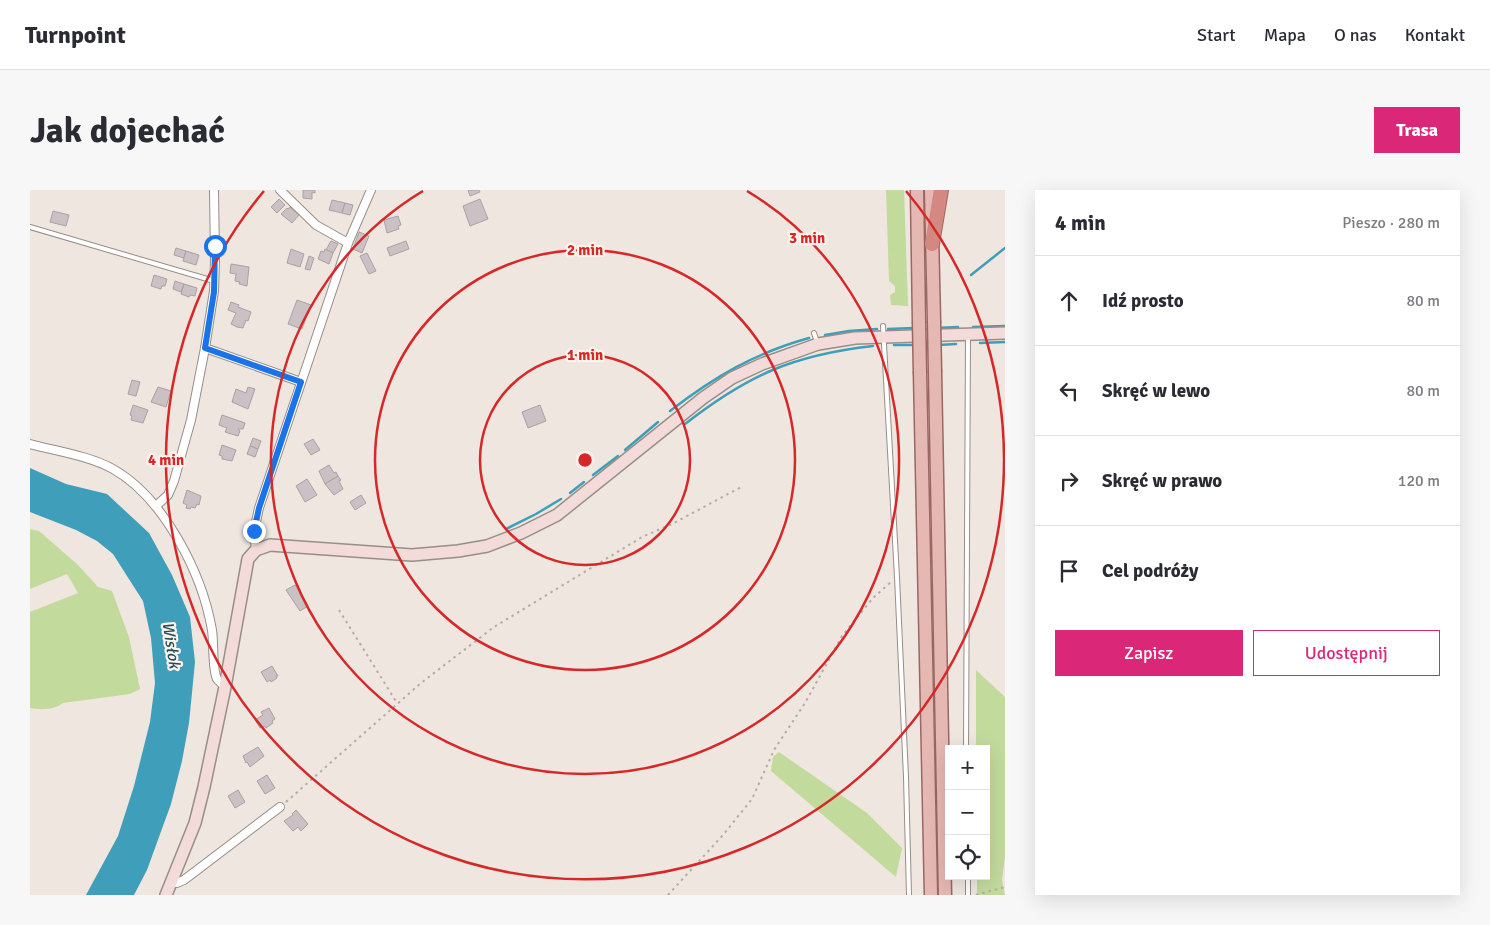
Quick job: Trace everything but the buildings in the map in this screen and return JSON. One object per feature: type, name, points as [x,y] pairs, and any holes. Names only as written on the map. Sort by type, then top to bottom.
[{"type":"highway","points":[[932,244],[941,190]]},
{"type":"main road","points":[[917,190],[930,895]]},
{"type":"main road","points":[[931,190],[945,895]]},
{"type":"street","points":[[156,506],[168,494],[174,481],[191,420],[205,348],[214,281],[214,190]]},
{"type":"street","points":[[280,190],[316,226],[348,243]]},
{"type":"street","points":[[256,550],[254,531],[259,508],[348,243],[371,190]]},
{"type":"street","points":[[166,895],[195,823],[225,687],[248,559],[256,550],[270,545],[412,554],[458,551],[487,546],[521,533],[557,515],[673,420],[732,378],[762,364],[818,344],[883,331],[968,335],[1005,333]]},
{"type":"street","points":[[205,348],[301,382]]},
{"type":"street","points":[[30,444],[94,461],[114,469],[146,494],[156,506],[194,570],[212,631],[217,678],[225,687]]},
{"type":"street","points":[[172,882],[177,883],[184,880],[280,807]]},
{"type":"lane","points":[[30,227],[214,281]]},
{"type":"lane","points":[[883,331],[897,577],[909,895]]},
{"type":"lane","points":[[814,333],[818,344]]},
{"type":"lane","points":[[966,745],[968,335]]},
{"type":"lane","points":[[968,880],[968,895]]},
{"type":"path","points":[[280,807],[421,682],[494,627],[642,537],[672,524],[743,486]]},
{"type":"path","points":[[668,895],[723,835],[752,799],[774,750],[805,703],[842,636],[856,616],[897,577]]},
{"type":"path","points":[[339,610],[397,704]]},
{"type":"path","points":[[976,895],[1005,887]]},
{"type":"green space","points":[[886,190],[904,190],[908,306],[891,305],[890,295],[895,292],[895,286],[889,281]]},
{"type":"green space","points":[[30,529],[39,531],[78,565],[98,587],[112,591],[129,637],[140,689],[130,694],[63,703],[52,708],[30,708],[30,612],[78,593],[67,574],[30,589]]},
{"type":"green space","points":[[976,670],[1005,697],[1005,857],[1002,880],[1005,895],[977,895],[977,880],[990,880],[990,745],[976,745]]},
{"type":"green space","points":[[779,752],[867,813],[902,848],[896,877],[771,771],[773,757]]},
{"type":"water","name":"Wisłok","points":[[30,468],[66,484],[107,494],[149,533],[172,575],[190,617],[195,662],[189,723],[182,761],[171,804],[147,870],[134,895],[86,895],[118,836],[134,786],[150,722],[155,683],[151,638],[143,601],[113,554],[97,541],[76,530],[30,512]]},
{"type":"waterway","points":[[971,275],[1005,248]]},
{"type":"waterway","points":[[973,327],[1005,326]]},
{"type":"waterway","points":[[937,328],[958,327]]},
{"type":"waterway","points":[[888,329],[914,328]]},
{"type":"waterway","points":[[825,335],[877,329]]},
{"type":"waterway","points":[[670,411],[703,387],[736,367],[771,351],[809,338]]},
{"type":"waterway","points":[[980,343],[1005,342]]},
{"type":"waterway","points":[[938,345],[956,344]]},
{"type":"waterway","points":[[894,345],[915,345]]},
{"type":"waterway","points":[[685,424],[730,392],[773,370],[819,355],[873,346]]},
{"type":"waterway","points":[[625,450],[658,422]]},
{"type":"waterway","points":[[593,475],[618,456]]},
{"type":"waterway","points":[[570,493],[584,482]]},
{"type":"waterway","points":[[506,529],[561,499]]},
{"type":"route","points":[[215,246],[214,292],[205,348],[301,382],[259,508],[254,531]]}]
